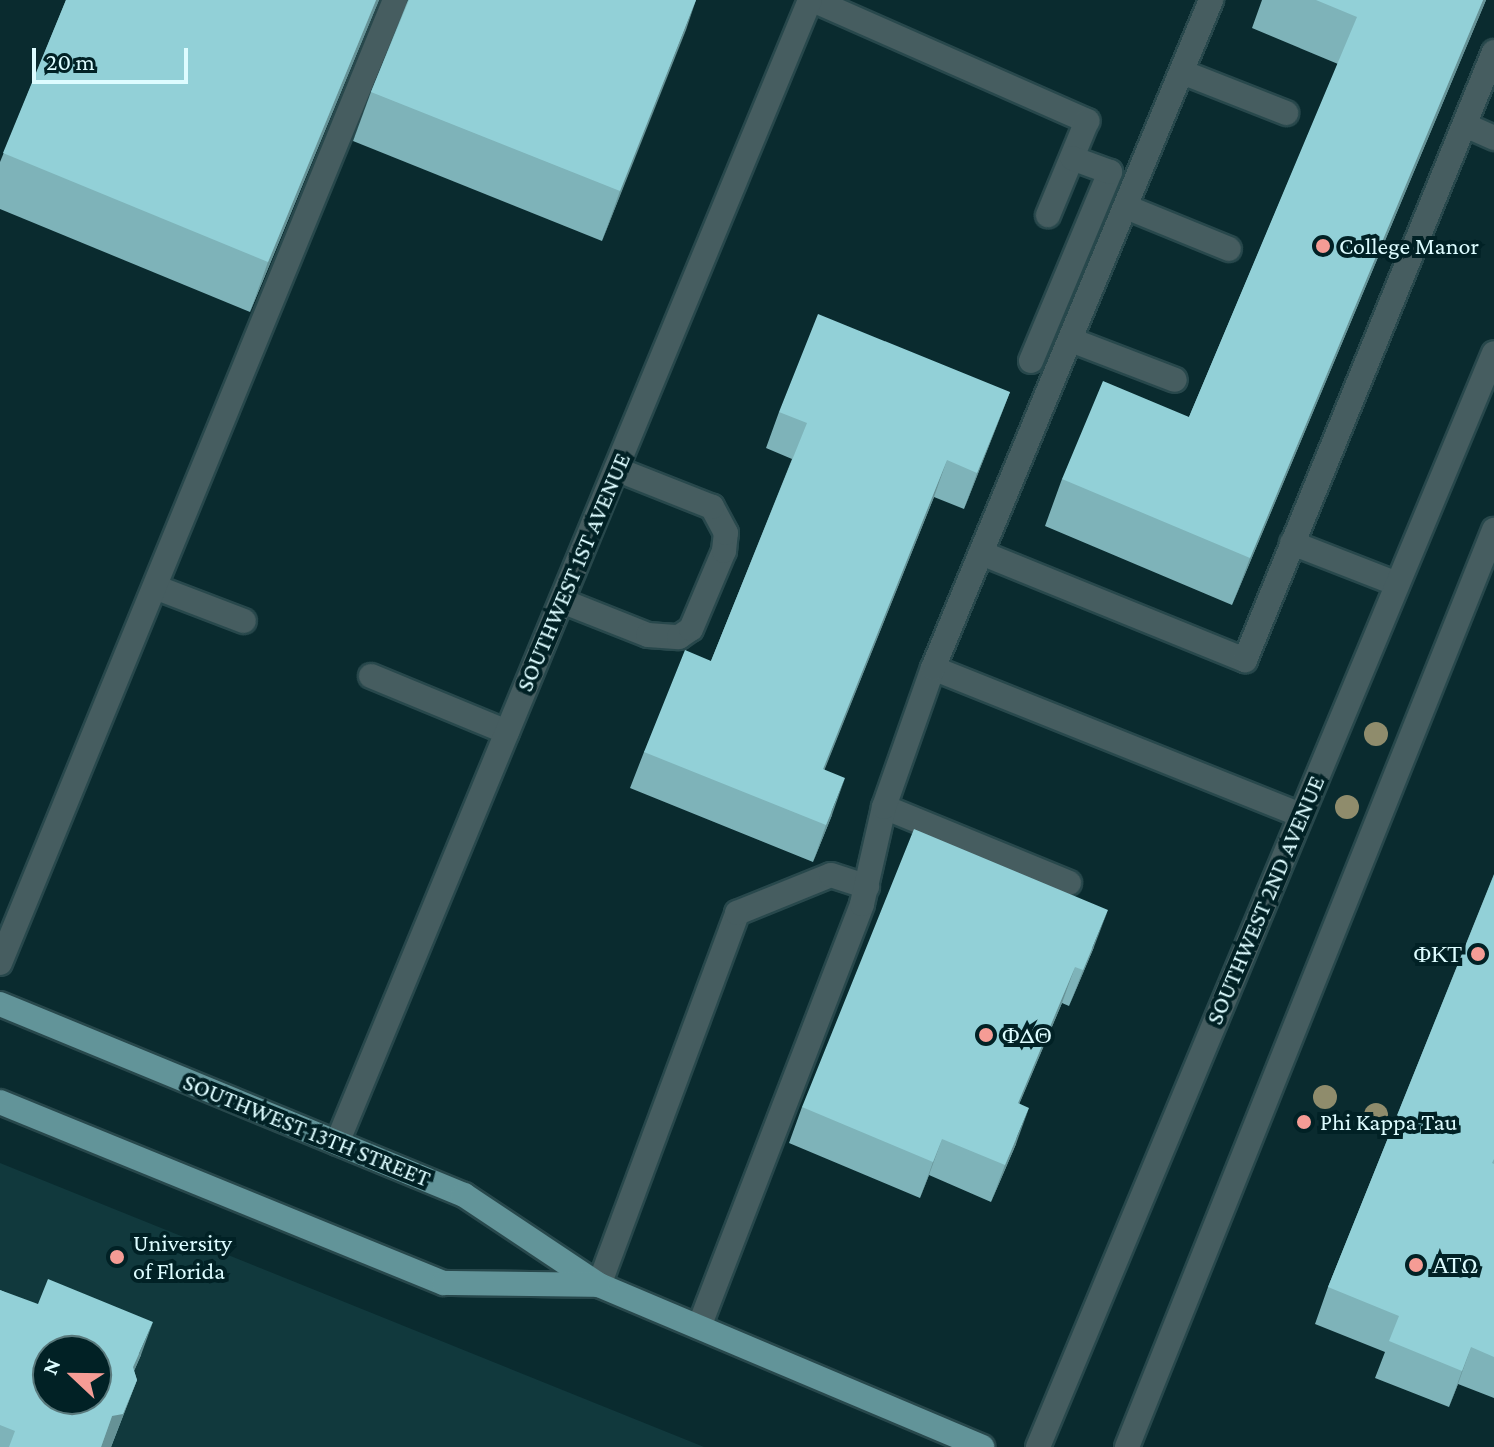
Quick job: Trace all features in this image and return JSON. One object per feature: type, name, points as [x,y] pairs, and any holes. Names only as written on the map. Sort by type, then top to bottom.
[{"type":"main road","name":"SOUTHWEST 13TH STREET","points":[[0,1004],[464,1195],[599,1285],[982,1447]]},
{"type":"main road","name":"SOUTHWEST 13TH STREET","points":[[0,1102],[444,1283],[599,1285]]},
{"type":"street","points":[[0,963],[395,0]]},
{"type":"street","points":[[811,0],[1087,121],[1048,215]]},
{"type":"street","name":"SOUTHWEST 1ST AVENUE","points":[[337,1143],[811,0]]},
{"type":"street","points":[[699,1327],[867,887],[884,807],[933,668],[1211,0]]},
{"type":"street","points":[[981,553],[1245,660],[1494,52]]},
{"type":"street","points":[[1182,72],[1286,113]]},
{"type":"street","points":[[1465,125],[1494,138]]},
{"type":"street","points":[[1031,361],[1110,172],[1072,158]]},
{"type":"street","points":[[1126,207],[1229,249]]},
{"type":"street","points":[[1071,340],[1175,380]]},
{"type":"street","name":"SOUTHWEST 2ND AVENUE","points":[[1038,1447],[1494,353]]},
{"type":"street","points":[[562,601],[648,635],[679,637],[691,629],[724,551],[726,533],[712,507],[616,469]]},
{"type":"street","points":[[1127,1447],[1494,530]]},
{"type":"street","points":[[1292,543],[1397,584]]},
{"type":"street","points":[[155,587],[244,621]]},
{"type":"street","points":[[933,668],[1300,815]]},
{"type":"street","points":[[371,676],[507,732]]},
{"type":"street","points":[[884,807],[1069,883]]},
{"type":"street","points":[[599,1285],[737,913],[831,875],[867,887]]},
{"type":"shaded area","name":"University of Florida","points":[[0,1163],[704,1447],[0,1447]]},
{"type":"building","points":[[66,0],[376,0],[268,262],[3,153]]},
{"type":"building","points":[[409,0],[696,0],[620,191],[371,92]]},
{"type":"building","name":"College Manor","points":[[1316,0],[1483,0],[1250,558],[1062,479],[1103,381],[1189,417],[1357,17]]},
{"type":"building","points":[[818,314],[1010,392],[977,473],[947,460],[823,769],[845,778],[826,825],[644,752],[685,650],[711,661],[807,423],[779,412]]},
{"type":"building","name":"ΦΔΘ","points":[[914,829],[1108,910],[1083,970],[1075,967],[1018,1103],[1029,1108],[1005,1165],[942,1139],[933,1162],[802,1107]]},
{"type":"building","name":"ΑΤΩ","points":[[1494,875],[1494,1357],[1471,1347],[1462,1371],[1389,1341],[1399,1316],[1328,1287]]},
{"type":"building","points":[[48,1279],[153,1322],[133,1367],[137,1380],[123,1414],[112,1416],[101,1447],[9,1447],[15,1431],[0,1425],[0,1290],[38,1304]]},
{"type":"place","name":"College Manor","points":[[1323,246]]},
{"type":"place","name":"ΦΚΤ","points":[[1478,954]]},
{"type":"place","name":"ΦΔΘ","points":[[986,1035]]},
{"type":"place","name":"Phi Kappa Tau","points":[[1304,1122]]},
{"type":"place","name":"University of Florida","points":[[117,1257]]},
{"type":"place","name":"ΑΤΩ","points":[[1416,1265]]}]
